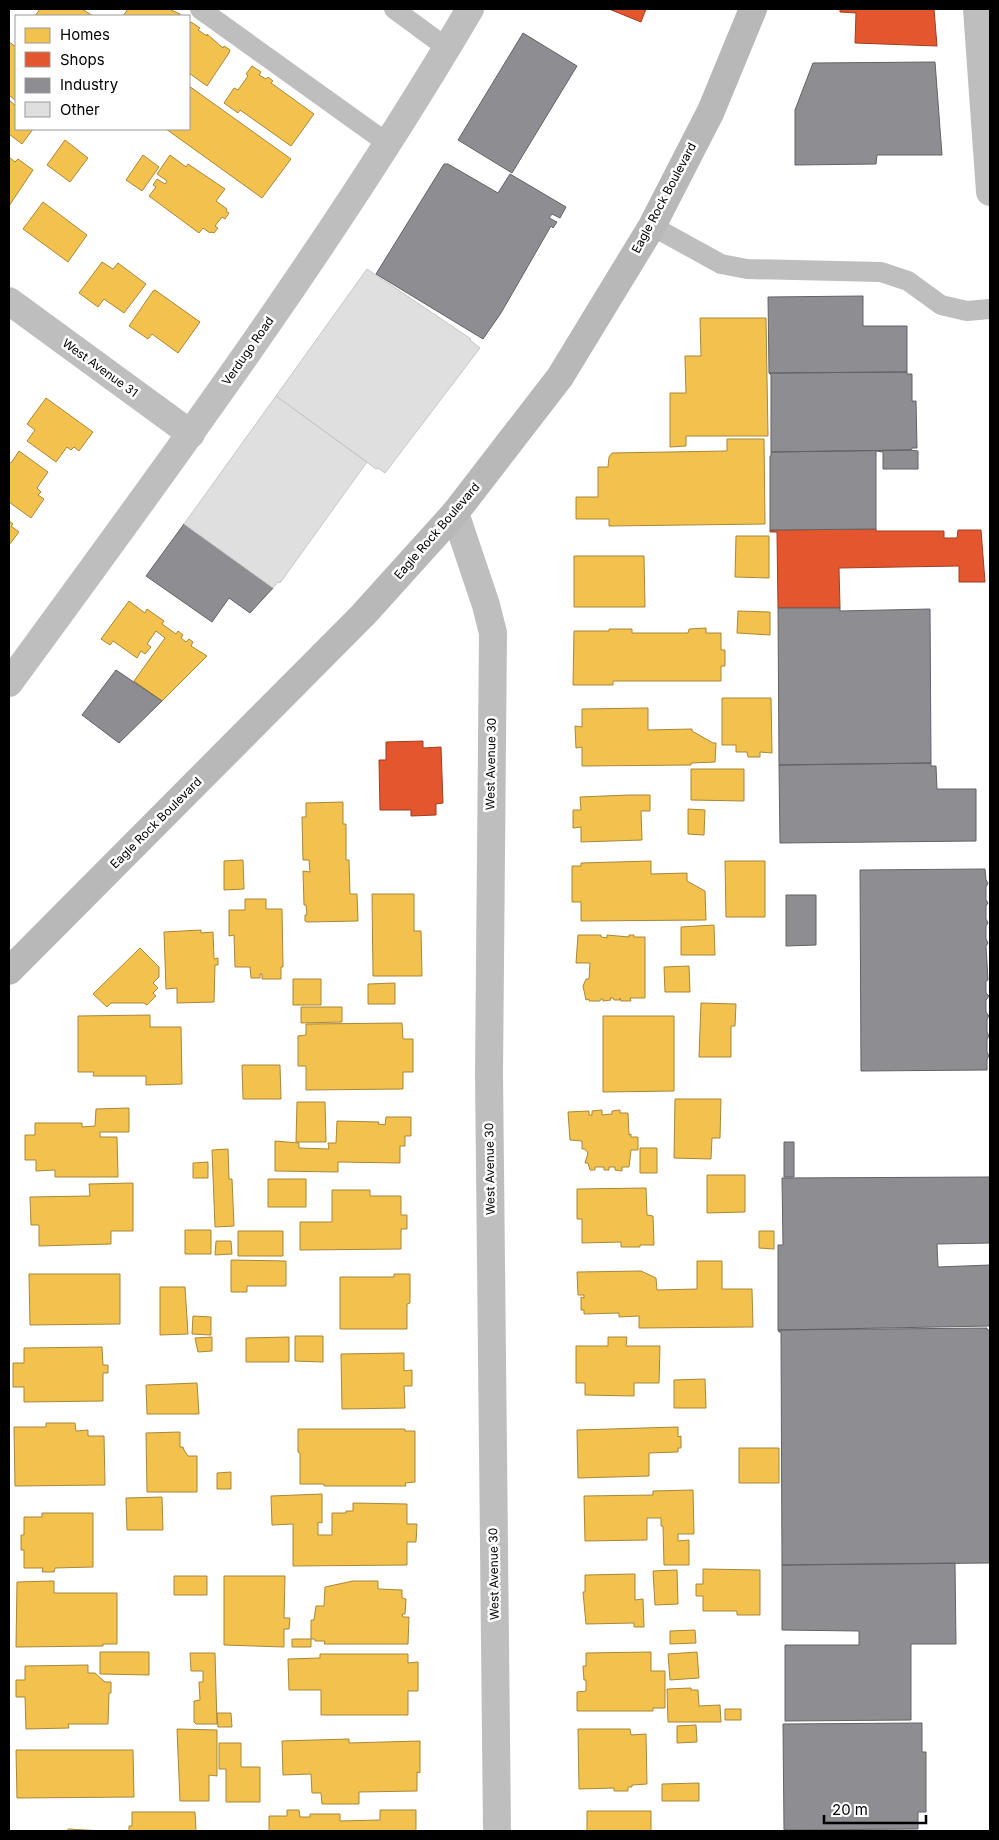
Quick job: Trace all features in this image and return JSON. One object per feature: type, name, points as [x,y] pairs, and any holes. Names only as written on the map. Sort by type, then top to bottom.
[{"type":"main road","name":"Eagle Rock Boulevard","points":[[9,971],[363,615],[455,513],[560,377],[652,226],[711,111],[753,9]]},
{"type":"street","name":"Verdugo Road","points":[[9,683],[190,434],[325,239],[470,9]]},
{"type":"street","points":[[977,9],[990,192]]},
{"type":"street","name":"West Avenue 31","points":[[9,301],[190,434]]},
{"type":"street","name":"West Avenue 30","points":[[455,513],[486,605],[493,633],[488,1074],[497,1831]]},
{"type":"lane","points":[[200,9],[387,143]]},
{"type":"lane","points":[[394,9],[447,48]]},
{"type":"lane","points":[[652,226],[721,264],[747,269],[881,272],[908,281],[941,305],[967,311],[990,309]]},
{"type":"building: Homes","points":[[40,9],[82,9],[91,15],[36,15]]},
{"type":"building: Homes","points":[[128,9],[169,9],[180,14],[180,15],[124,15]]},
{"type":"building: Homes","points":[[191,22],[200,28],[198,30],[207,36],[207,34],[223,48],[224,46],[230,50],[207,86],[190,74]]},
{"type":"building: Homes","points":[[9,42],[15,46],[15,100],[9,95]]},
{"type":"building: Homes","points":[[252,66],[261,72],[259,75],[266,79],[268,77],[273,81],[271,83],[314,114],[291,146],[240,110],[238,113],[224,103],[234,88],[238,90],[248,76],[246,74]]},
{"type":"building: Homes","points":[[190,87],[291,159],[262,198],[167,130],[190,130]]},
{"type":"building: Homes","points":[[9,100],[15,105],[15,130],[32,130],[22,144],[9,134]]},
{"type":"building: Homes","points":[[65,140],[88,158],[70,182],[47,165]]},
{"type":"building: Homes","points":[[143,155],[159,167],[142,191],[126,180]]},
{"type":"building: Homes","points":[[170,155],[186,167],[188,164],[225,189],[216,201],[227,209],[226,211],[229,213],[225,219],[222,217],[215,226],[218,228],[214,233],[210,233],[203,228],[199,233],[149,196],[156,187],[153,185],[157,179],[165,184],[167,181],[157,174]]},
{"type":"building: Homes","points":[[9,157],[15,162],[18,159],[33,170],[9,206]]},
{"type":"building: Homes","points":[[43,202],[87,235],[68,262],[23,229]]},
{"type":"building: Homes","points":[[102,262],[113,269],[118,263],[146,284],[124,313],[104,299],[98,307],[79,293]]},
{"type":"building: Homes","points":[[155,290],[200,322],[178,353],[152,334],[148,339],[129,326]]},
{"type":"building: Homes","points":[[700,318],[766,318],[768,436],[686,436],[686,446],[670,447],[670,393],[686,393],[685,356],[701,356]]},
{"type":"building: Homes","points":[[46,398],[93,432],[79,451],[74,447],[71,450],[67,447],[56,462],[27,441],[35,430],[27,424]]},
{"type":"building: Homes","points":[[727,439],[764,439],[765,524],[609,526],[609,519],[576,519],[576,497],[598,497],[598,467],[608,467],[609,457],[612,453],[727,451]]},
{"type":"building: Homes","points":[[19,451],[48,472],[37,488],[41,492],[38,495],[44,499],[31,518],[9,502],[9,462],[11,463]]},
{"type":"building: Homes","points":[[9,521],[13,524],[11,526],[19,532],[9,545]]},
{"type":"building: Homes","points":[[736,536],[769,536],[769,578],[735,577]]},
{"type":"building: Homes","points":[[574,556],[644,556],[645,607],[574,607]]},
{"type":"building: Homes","points":[[129,601],[145,613],[147,609],[164,621],[162,624],[176,634],[178,631],[183,635],[181,638],[186,642],[189,639],[193,642],[191,646],[207,656],[162,701],[134,681],[165,638],[156,631],[147,644],[151,647],[145,654],[141,651],[137,658],[113,641],[110,645],[101,639]]},
{"type":"building: Homes","points":[[738,611],[770,612],[770,635],[737,633]]},
{"type":"building: Homes","points":[[706,628],[706,633],[721,633],[721,650],[725,650],[725,666],[721,666],[721,681],[613,681],[613,685],[573,685],[574,631],[632,629],[632,633],[688,633],[689,629]]},
{"type":"building: Homes","points":[[722,698],[771,698],[772,753],[760,752],[760,757],[748,757],[747,752],[736,752],[736,745],[722,745]]},
{"type":"building: Homes","points":[[648,708],[648,730],[692,729],[692,731],[716,743],[715,762],[691,763],[691,765],[582,766],[582,747],[576,748],[575,726],[582,727],[582,709]]},
{"type":"building: Homes","points":[[691,769],[744,769],[744,801],[691,800]]},
{"type":"building: Homes","points":[[650,795],[650,811],[641,811],[642,840],[581,842],[581,827],[573,828],[573,810],[581,810],[580,797]]},
{"type":"building: Homes","points":[[343,802],[343,824],[346,824],[346,860],[349,860],[350,894],[357,894],[358,921],[307,922],[305,921],[305,915],[307,915],[306,905],[304,905],[303,871],[310,872],[309,860],[303,860],[302,817],[306,817],[306,803]]},
{"type":"building: Homes","points":[[688,809],[705,810],[704,835],[688,834]]},
{"type":"building: Homes","points":[[243,860],[244,889],[224,890],[224,861]]},
{"type":"building: Homes","points":[[651,861],[651,874],[687,873],[687,881],[705,891],[706,920],[581,921],[581,902],[572,902],[572,866],[581,866],[581,863]]},
{"type":"building: Homes","points":[[725,861],[765,861],[765,917],[726,917]]},
{"type":"building: Homes","points":[[372,894],[414,894],[414,931],[421,931],[422,976],[373,976]]},
{"type":"building: Homes","points":[[245,899],[266,899],[266,909],[282,909],[283,967],[281,967],[281,979],[262,979],[262,974],[260,974],[260,978],[251,978],[250,967],[235,967],[234,935],[229,936],[229,910],[245,910]]},
{"type":"building: Homes","points":[[714,925],[715,955],[681,955],[681,927]]},
{"type":"building: Homes","points":[[201,930],[201,933],[213,932],[214,959],[218,958],[218,965],[215,965],[214,1002],[177,1003],[177,988],[166,989],[164,932]]},
{"type":"building: Homes","points":[[578,935],[601,935],[601,937],[607,938],[607,935],[645,937],[645,998],[630,998],[631,1001],[621,1001],[620,998],[620,1000],[610,998],[611,1000],[603,1001],[603,999],[600,1001],[586,1000],[583,986],[586,979],[589,979],[590,963],[576,963]]},
{"type":"building: Homes","points":[[140,948],[159,967],[159,977],[153,983],[158,988],[153,993],[156,996],[147,1005],[144,1003],[111,1003],[107,1007],[93,994]]},
{"type":"building: Homes","points":[[689,966],[690,992],[665,992],[664,967]]},
{"type":"building: Homes","points":[[293,979],[321,979],[321,1005],[293,1005]]},
{"type":"building: Homes","points":[[395,983],[395,1004],[368,1004],[368,984]]},
{"type":"building: Homes","points":[[701,1003],[736,1004],[735,1026],[731,1026],[731,1057],[699,1057]]},
{"type":"building: Homes","points":[[301,1007],[342,1007],[342,1022],[301,1023]]},
{"type":"building: Homes","points":[[150,1015],[150,1027],[181,1027],[182,1084],[146,1085],[146,1076],[93,1076],[94,1072],[78,1072],[78,1016]]},
{"type":"building: Homes","points":[[603,1016],[674,1016],[674,1091],[603,1092]]},
{"type":"building: Homes","points":[[402,1023],[403,1039],[413,1039],[413,1072],[403,1072],[403,1089],[306,1090],[306,1066],[298,1066],[298,1036],[306,1035],[306,1024]]},
{"type":"building: Homes","points":[[242,1065],[280,1065],[281,1099],[243,1099]]},
{"type":"building: Homes","points":[[675,1099],[721,1099],[720,1138],[712,1138],[711,1159],[674,1158]]},
{"type":"building: Homes","points":[[297,1102],[325,1102],[326,1142],[296,1142]]},
{"type":"building: Homes","points":[[129,1108],[129,1132],[100,1132],[100,1137],[117,1137],[118,1177],[55,1177],[55,1170],[36,1171],[36,1160],[25,1160],[25,1135],[35,1135],[35,1123],[82,1123],[82,1127],[95,1126],[96,1109]]},
{"type":"building: Homes","points":[[602,1110],[602,1115],[612,1114],[612,1111],[620,1110],[620,1113],[628,1113],[629,1135],[631,1134],[631,1137],[638,1137],[638,1150],[631,1150],[629,1167],[622,1167],[622,1171],[615,1170],[615,1167],[609,1167],[609,1170],[604,1170],[604,1167],[595,1167],[595,1170],[590,1170],[588,1163],[585,1163],[588,1153],[585,1149],[582,1149],[582,1141],[570,1140],[568,1112],[589,1111],[589,1115],[592,1115],[592,1111]]},
{"type":"building: Homes","points":[[386,1117],[411,1117],[411,1136],[405,1136],[405,1146],[400,1146],[400,1163],[338,1162],[338,1172],[275,1171],[275,1141],[299,1143],[299,1148],[329,1149],[328,1143],[336,1143],[337,1121],[379,1122],[378,1124],[385,1125]]},
{"type":"building: Homes","points":[[640,1148],[657,1148],[657,1173],[640,1173]]},
{"type":"building: Homes","points":[[228,1149],[229,1179],[232,1179],[234,1226],[215,1227],[212,1150]]},
{"type":"building: Homes","points":[[208,1162],[208,1178],[193,1178],[193,1163]]},
{"type":"building: Homes","points":[[707,1175],[745,1175],[745,1212],[707,1213]]},
{"type":"building: Homes","points":[[268,1179],[306,1179],[306,1207],[268,1207]]},
{"type":"building: Homes","points":[[133,1183],[133,1231],[111,1231],[111,1244],[39,1246],[39,1225],[31,1225],[30,1197],[90,1196],[89,1184]]},
{"type":"building: Homes","points":[[646,1188],[647,1215],[653,1216],[654,1245],[621,1247],[621,1242],[582,1243],[582,1219],[577,1219],[577,1189]]},
{"type":"building: Homes","points":[[332,1190],[370,1190],[370,1196],[401,1196],[401,1215],[407,1215],[407,1229],[401,1229],[401,1249],[300,1250],[300,1222],[332,1222]]},
{"type":"building: Homes","points":[[185,1230],[211,1230],[211,1254],[185,1254]]},
{"type":"building: Homes","points":[[238,1231],[283,1231],[283,1256],[238,1256]]},
{"type":"building: Homes","points":[[759,1231],[774,1231],[774,1249],[759,1248]]},
{"type":"building: Homes","points":[[216,1241],[231,1241],[232,1254],[215,1255]]},
{"type":"building: Homes","points":[[231,1260],[286,1261],[286,1286],[247,1286],[247,1292],[231,1292]]},
{"type":"building: Homes","points":[[697,1261],[722,1261],[722,1289],[752,1289],[753,1327],[639,1328],[639,1316],[619,1317],[619,1313],[584,1314],[584,1310],[581,1310],[581,1297],[584,1298],[584,1295],[578,1295],[577,1272],[641,1271],[656,1278],[657,1290],[697,1289]]},
{"type":"building: Homes","points":[[29,1274],[120,1274],[120,1324],[30,1325]]},
{"type":"building: Homes","points":[[394,1274],[410,1274],[410,1303],[407,1304],[407,1329],[340,1329],[340,1277],[394,1277]]},
{"type":"building: Homes","points":[[160,1287],[185,1287],[188,1334],[160,1335]]},
{"type":"building: Homes","points":[[193,1316],[211,1317],[211,1335],[192,1334]]},
{"type":"building: Homes","points":[[295,1336],[323,1336],[323,1362],[295,1361]]},
{"type":"building: Homes","points":[[212,1337],[212,1351],[198,1352],[195,1338]]},
{"type":"building: Homes","points":[[289,1337],[289,1362],[246,1362],[246,1338]]},
{"type":"building: Homes","points":[[608,1337],[627,1337],[626,1346],[660,1346],[659,1383],[634,1383],[634,1396],[585,1395],[585,1383],[576,1383],[576,1346],[608,1346]]},
{"type":"building: Homes","points":[[102,1347],[103,1365],[108,1365],[108,1373],[103,1373],[103,1401],[24,1402],[24,1387],[13,1387],[13,1363],[24,1363],[24,1348]]},
{"type":"building: Homes","points":[[404,1353],[404,1371],[412,1370],[412,1386],[404,1386],[405,1408],[342,1409],[341,1354]]},
{"type":"building: Homes","points":[[705,1379],[706,1408],[674,1408],[674,1380]]},
{"type":"building: Homes","points":[[197,1383],[199,1414],[147,1414],[146,1385]]},
{"type":"building: Homes","points":[[46,1423],[75,1423],[76,1431],[88,1430],[88,1436],[104,1436],[105,1485],[15,1486],[14,1427],[46,1427]]},
{"type":"building: Homes","points":[[678,1427],[678,1437],[681,1436],[681,1448],[678,1448],[678,1452],[649,1453],[649,1476],[578,1478],[577,1430]]},
{"type":"building: Homes","points":[[298,1429],[405,1429],[405,1431],[415,1431],[415,1482],[405,1483],[406,1486],[324,1486],[324,1484],[300,1484]]},
{"type":"building: Homes","points":[[180,1432],[180,1447],[183,1447],[188,1456],[197,1456],[197,1492],[147,1492],[146,1433]]},
{"type":"building: Homes","points":[[739,1448],[779,1448],[779,1483],[739,1483]]},
{"type":"building: Homes","points":[[231,1472],[231,1489],[217,1489],[217,1473]]},
{"type":"building: Homes","points":[[693,1490],[694,1534],[678,1534],[678,1541],[689,1540],[689,1565],[664,1565],[661,1518],[647,1518],[647,1540],[585,1541],[584,1496],[653,1495],[653,1491]]},
{"type":"building: Homes","points":[[322,1494],[322,1523],[318,1522],[318,1535],[332,1535],[332,1513],[353,1511],[353,1503],[407,1504],[407,1524],[417,1524],[416,1542],[407,1542],[407,1565],[293,1566],[293,1524],[272,1525],[271,1496]]},
{"type":"building: Homes","points":[[162,1497],[163,1530],[127,1530],[126,1498]]},
{"type":"building: Homes","points":[[42,1513],[93,1513],[93,1567],[55,1568],[54,1572],[42,1572],[43,1568],[24,1568],[24,1550],[21,1550],[21,1535],[24,1535],[24,1517],[42,1517]]},
{"type":"building: Homes","points":[[703,1569],[760,1570],[760,1615],[737,1615],[737,1611],[703,1611],[703,1596],[696,1596],[696,1584],[703,1584]]},
{"type":"building: Homes","points":[[677,1570],[678,1604],[655,1605],[653,1571]]},
{"type":"building: Homes","points":[[635,1574],[635,1600],[643,1599],[644,1627],[634,1627],[634,1623],[586,1624],[583,1592],[585,1592],[585,1575]]},
{"type":"building: Homes","points":[[174,1576],[207,1576],[207,1595],[174,1595]]},
{"type":"building: Homes","points":[[224,1576],[285,1576],[284,1618],[290,1618],[289,1629],[284,1629],[284,1647],[224,1645]]},
{"type":"building: Homes","points":[[54,1581],[54,1593],[117,1593],[117,1644],[103,1644],[103,1646],[16,1647],[17,1582]]},
{"type":"building: Homes","points":[[353,1581],[378,1581],[378,1589],[402,1590],[402,1598],[406,1599],[405,1614],[402,1614],[403,1617],[409,1617],[408,1644],[324,1644],[325,1641],[311,1639],[311,1620],[314,1620],[316,1606],[324,1606],[325,1587]]},
{"type":"building: Homes","points":[[695,1630],[696,1643],[670,1644],[670,1631]]},
{"type":"building: Homes","points":[[292,1639],[311,1639],[311,1647],[292,1647]]},
{"type":"building: Homes","points":[[100,1652],[149,1652],[149,1675],[100,1674]]},
{"type":"building: Homes","points":[[651,1652],[651,1671],[665,1671],[665,1708],[653,1708],[653,1711],[577,1711],[577,1692],[586,1691],[583,1666],[586,1666],[586,1653]]},
{"type":"building: Homes","points":[[697,1652],[699,1678],[670,1680],[668,1654]]},
{"type":"building: Homes","points":[[190,1653],[215,1653],[217,1724],[196,1724],[194,1722],[194,1701],[200,1700],[199,1682],[203,1682],[203,1671],[191,1671]]},
{"type":"building: Homes","points":[[320,1654],[408,1654],[408,1663],[418,1662],[418,1691],[408,1691],[408,1715],[321,1715],[321,1690],[289,1690],[288,1659],[320,1658]]},
{"type":"building: Homes","points":[[88,1665],[88,1673],[95,1673],[105,1682],[111,1682],[108,1724],[68,1724],[69,1728],[26,1729],[25,1697],[16,1697],[16,1680],[25,1680],[25,1666]]},
{"type":"building: Homes","points":[[691,1688],[691,1690],[698,1690],[699,1706],[720,1705],[721,1722],[668,1722],[667,1689]]},
{"type":"building: Homes","points":[[725,1709],[741,1709],[741,1720],[725,1720]]},
{"type":"building: Homes","points":[[217,1713],[231,1713],[232,1727],[218,1727]]},
{"type":"building: Homes","points":[[696,1725],[697,1742],[677,1743],[677,1726]]},
{"type":"building: Homes","points":[[177,1729],[217,1730],[217,1776],[209,1775],[209,1801],[180,1801]]},
{"type":"building: Homes","points":[[578,1729],[630,1729],[631,1735],[646,1734],[647,1784],[632,1785],[632,1787],[628,1787],[628,1791],[614,1791],[614,1788],[579,1789]]},
{"type":"building: Homes","points":[[349,1739],[349,1743],[420,1741],[420,1773],[417,1772],[417,1791],[359,1792],[359,1804],[322,1804],[321,1793],[312,1793],[311,1774],[283,1775],[282,1741]]},
{"type":"building: Homes","points":[[219,1743],[241,1743],[241,1767],[260,1767],[260,1802],[226,1802],[226,1769],[219,1769]]},
{"type":"building: Homes","points":[[16,1750],[133,1750],[134,1797],[17,1798]]},
{"type":"building: Homes","points":[[699,1783],[699,1801],[662,1801],[662,1784]]},
{"type":"building: Homes","points":[[287,1810],[299,1810],[300,1817],[310,1817],[310,1814],[340,1814],[340,1821],[380,1820],[380,1810],[416,1810],[416,1831],[269,1831],[269,1816],[287,1816]]},
{"type":"building: Homes","points":[[587,1811],[651,1811],[651,1831],[587,1831]]},
{"type":"building: Homes","points":[[132,1812],[195,1812],[196,1831],[129,1831],[129,1826],[132,1826]]},
{"type":"building: Homes","points":[[68,1829],[102,1831],[68,1831]]},
{"type":"building: Shops","points":[[609,9],[646,9],[641,22]]},
{"type":"building: Shops","points":[[840,9],[934,9],[937,46],[855,43],[856,13],[840,12]]},
{"type":"building: Shops","points":[[876,529],[876,531],[944,531],[944,538],[957,538],[958,530],[981,530],[985,582],[959,582],[959,566],[839,568],[840,608],[778,608],[777,532],[770,532],[770,530]]},
{"type":"building: Shops","points":[[423,741],[423,748],[441,747],[443,803],[436,804],[436,815],[411,816],[411,810],[380,810],[379,760],[386,760],[386,742]]},
{"type":"building: Industry","points":[[523,33],[577,66],[512,173],[458,140]]},
{"type":"building: Industry","points":[[935,62],[942,155],[877,155],[876,164],[795,165],[795,110],[813,63]]},
{"type":"building: Industry","points":[[444,164],[448,164],[498,193],[510,174],[566,207],[560,218],[552,214],[549,218],[557,222],[553,228],[551,226],[501,313],[483,339],[376,274]]},
{"type":"building: Industry","points":[[863,296],[863,326],[907,326],[907,372],[769,373],[768,297]]},
{"type":"building: Industry","points":[[907,372],[907,374],[912,374],[912,401],[916,401],[917,448],[912,448],[911,450],[771,452],[771,375],[769,373]]},
{"type":"building: Industry","points":[[911,450],[918,451],[918,469],[883,469],[883,452],[876,451],[876,529],[770,530],[771,452]]},
{"type":"building: Industry","points":[[184,524],[273,588],[250,613],[229,598],[212,622],[146,576]]},
{"type":"building: Industry","points":[[778,608],[840,608],[840,611],[930,609],[931,763],[779,765]]},
{"type":"building: Industry","points":[[116,670],[162,701],[119,743],[82,715]]},
{"type":"building: Industry","points":[[931,763],[931,766],[936,766],[937,789],[976,789],[976,841],[780,843],[779,765]]},
{"type":"building: Industry","points":[[985,869],[988,883],[986,887],[986,900],[988,903],[986,906],[986,919],[988,923],[986,926],[986,939],[988,943],[986,946],[988,980],[986,981],[986,993],[989,996],[986,1000],[986,1012],[989,1016],[987,1019],[987,1032],[989,1036],[987,1039],[987,1052],[989,1056],[987,1059],[987,1070],[861,1071],[860,870]]},
{"type":"building: Industry","points":[[786,895],[816,895],[816,945],[786,946]]},
{"type":"building: Industry","points":[[784,1142],[794,1142],[794,1177],[784,1177]]},
{"type":"building: Industry","points":[[990,1177],[990,1243],[937,1244],[938,1267],[990,1265],[990,1326],[778,1330],[778,1245],[783,1245],[782,1178]]},
{"type":"building: Industry","points":[[987,1328],[987,1330],[990,1330],[990,1563],[782,1565],[781,1332],[778,1330]]},
{"type":"building: Industry","points":[[955,1563],[956,1644],[911,1644],[911,1720],[785,1721],[785,1645],[859,1645],[859,1631],[782,1630],[782,1565]]},
{"type":"building: Industry","points":[[922,1723],[922,1752],[926,1752],[926,1812],[918,1812],[918,1829],[784,1830],[783,1724]]},
{"type":"building: Other","points":[[367,269],[471,339],[480,348],[385,473],[378,468],[376,469],[276,396]]},
{"type":"building: Other","points":[[276,396],[367,462],[280,583],[278,582],[273,588],[184,524]]}]
